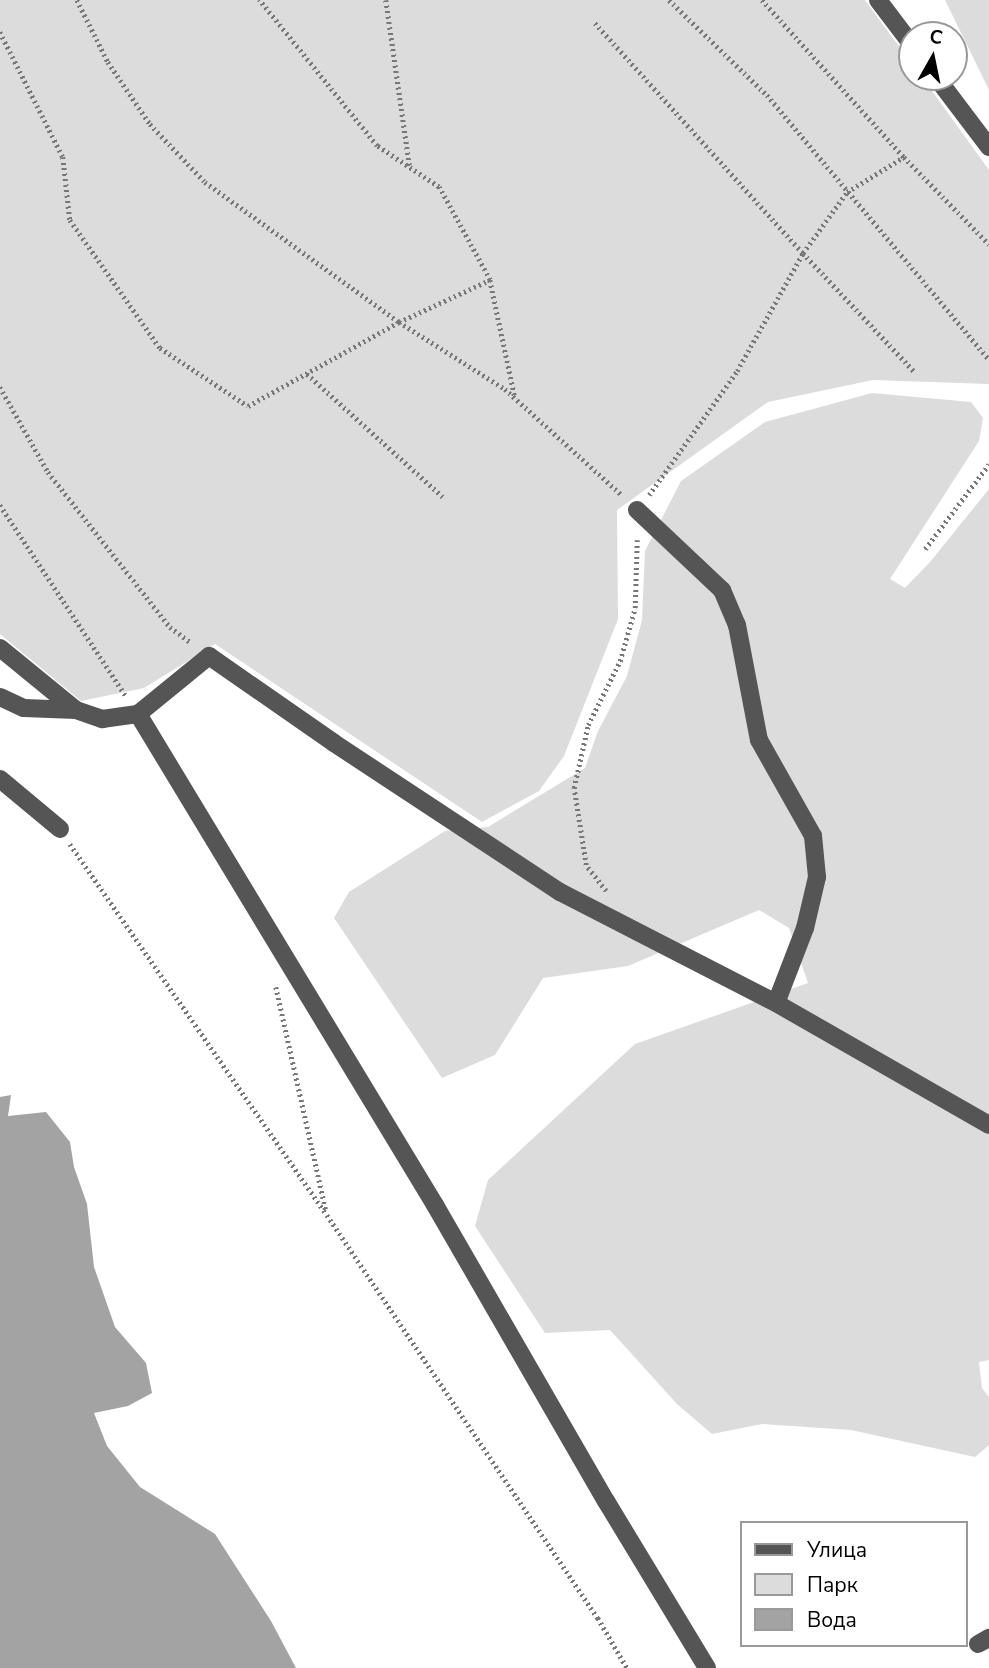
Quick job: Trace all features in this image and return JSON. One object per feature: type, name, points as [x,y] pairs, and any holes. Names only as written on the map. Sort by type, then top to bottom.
[{"type":"street","points":[[878,0],[898,26]]},
{"type":"street","points":[[947,91],[989,147]]},
{"type":"street","points":[[637,510],[722,590],[737,625],[759,740],[813,836],[817,877],[805,928],[776,1003]]},
{"type":"street","points":[[0,648],[76,710]]},
{"type":"street","points":[[0,697],[24,708],[76,710],[102,719],[138,714],[209,656],[334,743],[560,892],[776,1003],[989,1125]]},
{"type":"street","points":[[138,714],[414,1170],[707,1668]]},
{"type":"street","points":[[0,779],[60,829]]},
{"type":"path","points":[[76,0],[108,62],[150,124],[205,182],[399,322],[515,398],[637,510]]},
{"type":"path","points":[[259,0],[377,146],[439,187],[490,280],[515,398]]},
{"type":"path","points":[[386,0],[410,168]]},
{"type":"path","points":[[669,0],[767,95],[989,360]]},
{"type":"path","points":[[762,0],[904,157],[989,244]]},
{"type":"path","points":[[595,23],[803,254],[914,371]]},
{"type":"path","points":[[0,32],[63,157],[69,220],[160,348],[248,406],[399,322],[490,280]]},
{"type":"path","points":[[611,897],[586,865],[574,788],[588,726],[620,661],[635,608],[637,510],[699,428],[737,371],[803,254],[847,192],[904,157]]},
{"type":"path","points":[[307,374],[443,497]]},
{"type":"path","points":[[0,387],[48,472],[170,627],[209,656]]},
{"type":"path","points":[[925,549],[989,464]]},
{"type":"path","points":[[0,505],[138,714]]},
{"type":"path","points":[[60,829],[327,1215],[598,1618],[627,1668]]},
{"type":"path","points":[[274,978],[327,1215]]},
{"type":"green space","points":[[0,0],[865,0],[898,45],[898,91],[932,91],[989,170],[989,384],[873,380],[768,402],[617,510],[618,619],[564,756],[539,791],[482,822],[215,644],[144,688],[81,701],[0,634]]},
{"type":"green space","points":[[945,0],[989,0],[989,90],[968,47],[968,21],[955,21]]},
{"type":"green space","points":[[872,393],[971,402],[983,418],[979,441],[890,579],[905,588],[930,562],[989,489],[989,1360],[979,1362],[982,1388],[989,1397],[989,1445],[975,1457],[851,1430],[762,1424],[712,1434],[677,1404],[610,1330],[545,1333],[475,1226],[488,1180],[635,1044],[808,983],[789,928],[759,910],[628,966],[543,978],[495,1055],[442,1078],[334,918],[349,892],[445,831],[488,827],[585,768],[598,731],[627,676],[642,620],[645,551],[681,481],[765,422]]},
{"type":"water","points":[[11,1095],[8,1116],[46,1112],[70,1142],[74,1167],[87,1204],[94,1267],[115,1327],[146,1363],[152,1393],[128,1406],[94,1413],[107,1446],[140,1487],[215,1534],[271,1621],[296,1668],[0,1668],[0,1097]]}]
